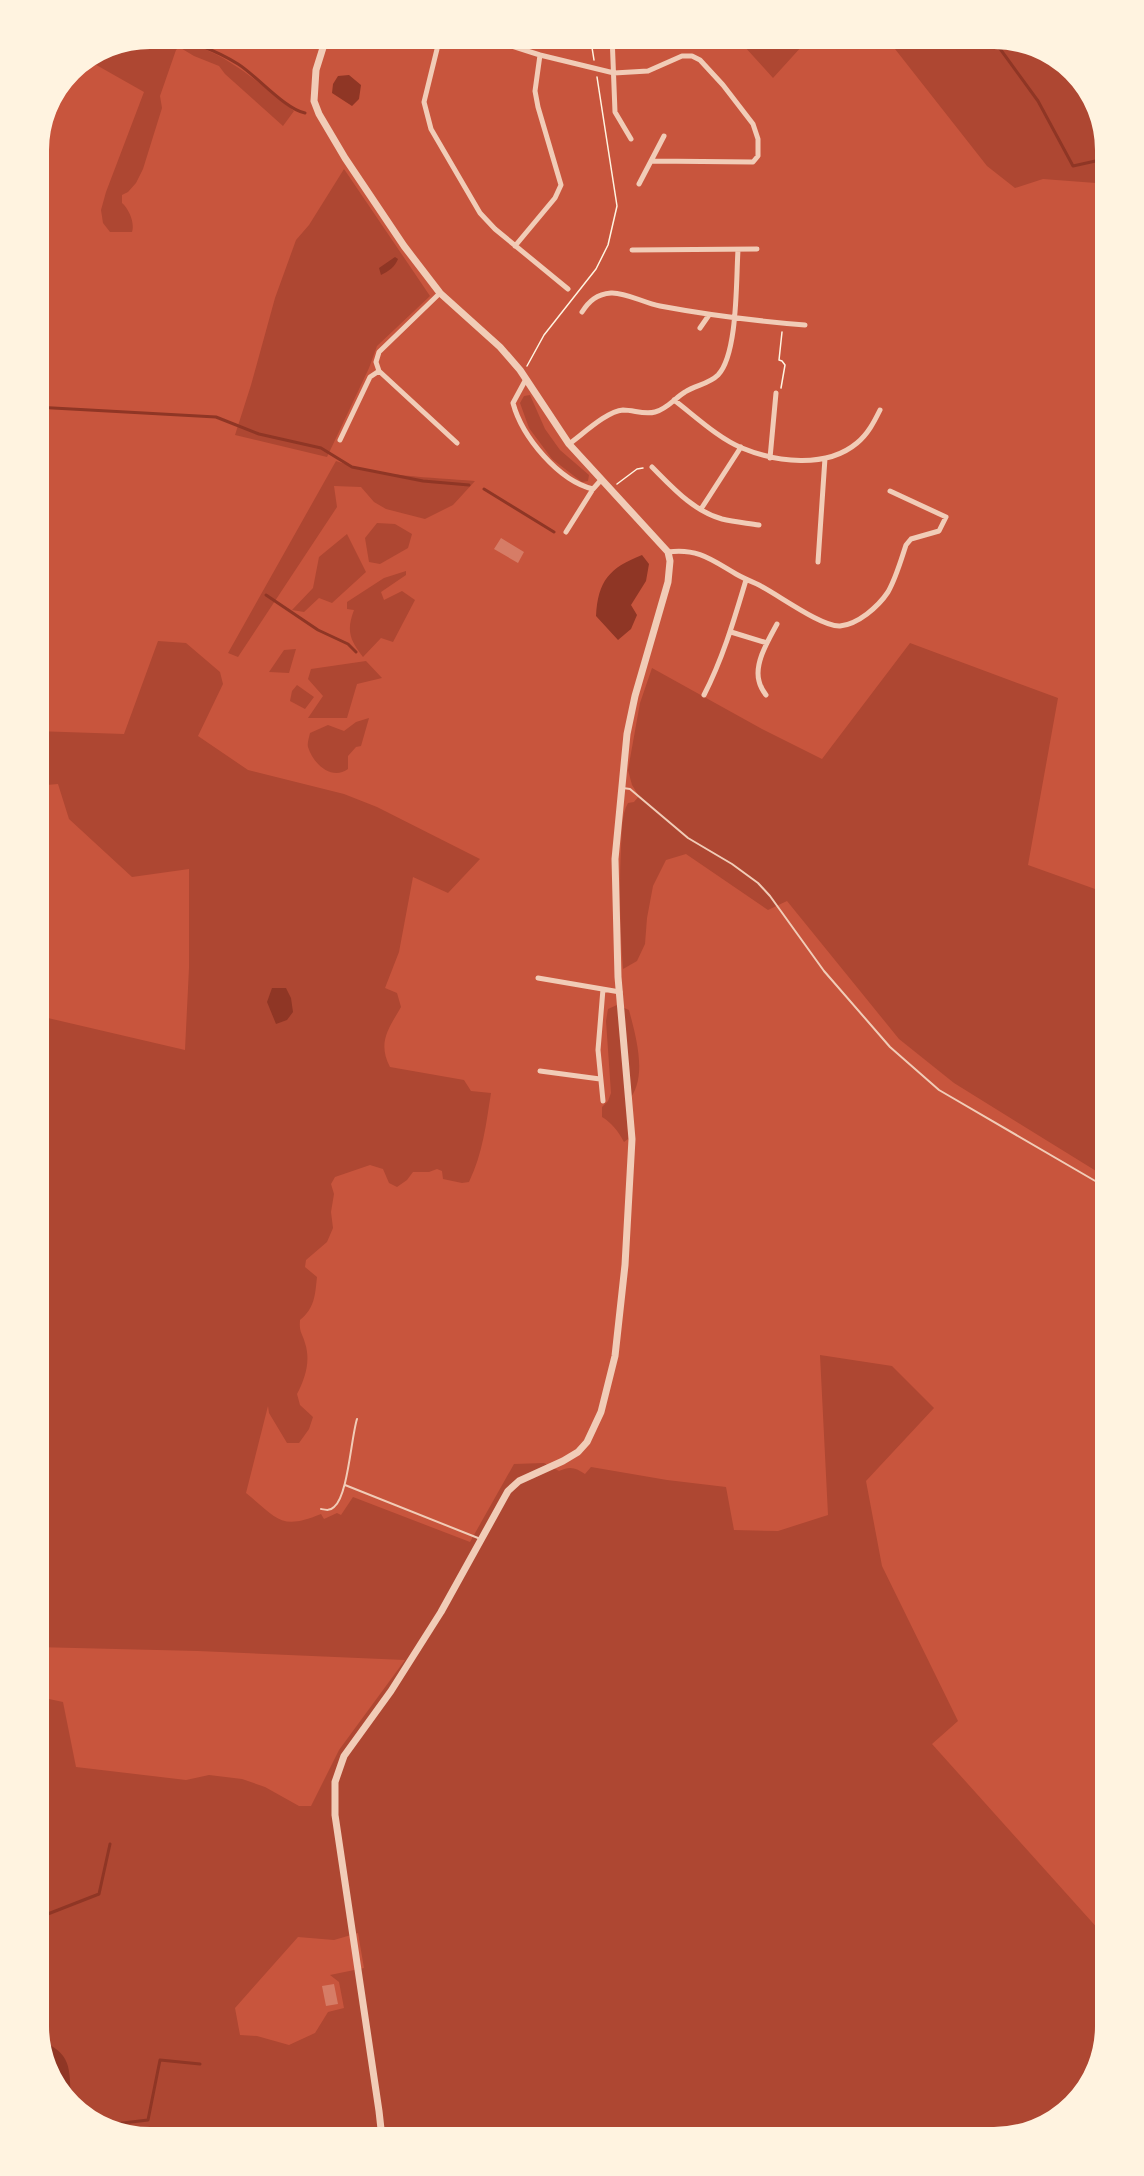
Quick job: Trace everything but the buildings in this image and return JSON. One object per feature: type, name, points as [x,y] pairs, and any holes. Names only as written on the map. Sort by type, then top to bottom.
[{"type":"street","points":[[324,45],[316,70],[314,89],[314,101],[319,114],[404,246],[440,293],[500,347],[520,370],[570,444],[609,490],[668,552],[670,561],[668,582],[635,696],[627,734],[615,859],[620,992],[632,1139],[620,1320],[607,1391],[601,1412],[587,1442],[578,1452],[519,1481],[508,1491],[441,1612],[391,1691],[344,1756],[335,1782],[335,1815],[381,2131]]},
{"type":"street","points":[[438,45],[424,102],[431,129],[480,213],[515,246],[568,289]]},
{"type":"street","points":[[508,45],[614,73],[648,71],[682,56],[692,56],[700,60],[753,124],[758,139],[758,156],[753,162],[651,162]]},
{"type":"street","points":[[613,45],[615,112],[631,139]]},
{"type":"street","points":[[515,246],[555,198],[561,185],[535,91],[540,55]]},
{"type":"street","points":[[639,184],[664,136]]},
{"type":"street","points":[[632,250],[757,249]]},
{"type":"street","points":[[570,444],[619,410],[654,412],[687,390],[712,380],[724,368],[731,350],[738,250]]},
{"type":"street","points":[[440,293],[379,352],[376,362],[379,371],[457,443]]},
{"type":"street","points":[[582,312],[592,300],[611,293],[622,294],[655,305],[709,315],[806,325]]},
{"type":"street","points":[[700,328],[709,315]]},
{"type":"street","points":[[340,440],[370,377],[379,371]]},
{"type":"street","points":[[526,379],[513,404],[521,422],[555,467],[580,486],[593,489]]},
{"type":"street","points":[[770,458],[776,393]]},
{"type":"street","points":[[674,400],[722,436],[741,447],[770,458],[791,460],[825,458],[855,445],[871,427],[880,410]]},
{"type":"street","points":[[701,509],[741,447]]},
{"type":"street","points":[[818,562],[825,458]]},
{"type":"street","points":[[652,466],[675,491],[701,509],[722,519],[759,525]]},
{"type":"street","points":[[566,532],[601,480]]},
{"type":"street","points":[[668,552],[682,550],[704,555],[746,580],[826,622],[839,626],[872,611],[889,591],[906,545],[911,539],[939,531],[946,517],[890,491]]},
{"type":"street","points":[[704,695],[731,632],[746,580]]},
{"type":"street","points":[[766,695],[758,680],[758,668],[777,624]]},
{"type":"street","points":[[731,632],[767,643]]},
{"type":"street","points":[[538,978],[620,992]]},
{"type":"street","points":[[603,989],[598,1050],[603,1101]]},
{"type":"street","points":[[540,1071],[600,1079]]},
{"type":"lane","points":[[621,788],[630,789],[688,838],[732,864],[758,883],[770,896],[824,971],[883,1038],[939,1090],[1099,1183]]},
{"type":"lane","points":[[321,1509],[333,1509],[338,1503],[345,1485],[352,1433],[357,1419]]},
{"type":"lane","points":[[345,1485],[481,1539]]},
{"type":"path","points":[[520,370],[527,366],[544,335],[596,268],[608,245],[617,206],[592,45]]},
{"type":"path","points":[[776,393],[781,389],[785,375],[785,365],[779,360],[783,323]]},
{"type":"path","points":[[609,490],[637,469],[652,466]]},
{"type":"shaded area","points":[[192,45],[227,61],[294,111],[283,126],[219,66],[179,47],[160,96],[162,108],[143,169],[136,183],[122,195],[122,203],[132,220],[132,232],[110,232],[103,223],[101,210],[144,92],[92,63],[110,53],[130,47]]},
{"type":"shaded area","points":[[743,45],[803,45],[773,78]]},
{"type":"shaded area","points":[[892,45],[1014,47],[1040,56],[1063,71],[1073,81],[1091,110],[1097,130],[1099,183],[1043,179],[1015,188],[987,166]]},
{"type":"shaded area","points":[[349,75],[361,85],[359,99],[352,106],[332,93],[333,84],[338,76]]},
{"type":"shaded area","points":[[344,169],[430,296],[377,346],[327,457],[235,435],[275,298],[296,240],[309,225]]},
{"type":"shaded area","points":[[395,257],[398,259],[395,264],[381,275],[379,268]]},
{"type":"shaded area","points":[[530,395],[545,429],[560,450],[589,475],[588,481],[582,482],[552,459],[529,428],[520,403],[524,396]]},
{"type":"shaded area","points":[[336,461],[387,473],[475,481],[453,505],[425,519],[386,509],[374,502],[361,487],[334,486],[337,507],[238,657],[228,653]]},
{"type":"shaded area","points":[[377,523],[395,524],[412,534],[408,548],[380,564],[369,562],[365,538]]},
{"type":"shaded area","points":[[347,534],[366,572],[332,603],[319,598],[304,612],[292,610],[313,588],[319,557]]},
{"type":"shaded area","points":[[642,555],[649,564],[646,581],[631,605],[637,615],[631,629],[618,640],[596,616],[599,594],[607,577],[613,571]]},
{"type":"shaded area","points":[[406,571],[406,575],[381,592],[384,600],[402,591],[415,600],[393,642],[381,638],[363,657],[351,635],[350,624],[354,610],[347,609],[347,602],[384,578]]},
{"type":"shaded area","points":[[158,641],[186,643],[220,672],[223,684],[198,736],[248,770],[344,794],[377,807],[480,859],[448,893],[413,877],[399,952],[385,988],[397,993],[401,1007],[386,1036],[386,1058],[390,1067],[464,1080],[471,1091],[491,1093],[478,1160],[469,1182],[462,1183],[443,1179],[442,1171],[437,1169],[429,1172],[413,1172],[397,1187],[389,1183],[383,1169],[370,1165],[335,1177],[331,1184],[334,1194],[331,1212],[333,1228],[327,1242],[306,1260],[305,1267],[317,1277],[311,1306],[300,1320],[300,1330],[307,1350],[307,1363],[305,1376],[297,1394],[300,1405],[313,1417],[309,1429],[299,1443],[287,1443],[269,1413],[268,1406],[246,1493],[273,1515],[287,1521],[307,1519],[321,1514],[324,1519],[337,1513],[341,1515],[353,1497],[470,1542],[514,1464],[544,1463],[559,1471],[572,1468],[585,1474],[591,1467],[726,1487],[734,1530],[778,1531],[828,1515],[820,1355],[892,1366],[934,1408],[866,1481],[882,1566],[958,1721],[932,1744],[1099,1930],[1098,2039],[1088,2072],[1073,2095],[1063,2105],[1034,2123],[1000,2131],[162,2131],[129,2129],[104,2120],[81,2105],[71,2095],[53,2066],[45,2032],[45,1698],[63,1702],[76,1767],[186,1780],[209,1775],[242,1779],[265,1787],[299,1806],[311,1806],[339,1750],[405,1660],[45,1647],[45,1017],[185,1050],[189,968],[189,869],[132,877],[69,819],[58,784],[45,785],[45,731],[124,734]],"holes":[[[358,1933],[364,1968],[330,1975],[339,1982],[344,2008],[328,2012],[315,2033],[289,2045],[257,2036],[240,2035],[235,2008],[298,1937],[334,1940]]]},
{"type":"shaded area","points":[[910,643],[1058,698],[1028,865],[1099,890],[1099,1173],[954,1083],[899,1039],[787,901],[768,910],[686,854],[666,860],[653,886],[645,944],[637,961],[623,969],[620,893],[622,825],[628,803],[634,802],[639,796],[632,785],[628,770],[640,703],[652,668],[762,729],[822,759]]},
{"type":"shaded area","points":[[296,649],[289,673],[269,672],[284,650]]},
{"type":"shaded area","points":[[366,661],[382,678],[357,684],[347,718],[308,718],[323,696],[308,679],[311,669]]},
{"type":"shaded area","points":[[297,685],[314,697],[305,709],[290,701],[292,691]]},
{"type":"shaded area","points":[[369,718],[361,746],[356,747],[348,756],[348,769],[336,773],[319,765],[310,753],[308,745],[310,733],[328,725],[344,731],[356,722]]},
{"type":"shaded area","points":[[272,988],[286,988],[291,998],[293,1012],[287,1020],[276,1024],[267,1002]]},
{"type":"shaded area","points":[[617,1005],[629,1010],[639,1058],[638,1082],[627,1102],[628,1139],[624,1142],[609,1122],[602,1117],[602,1107],[608,1101],[611,1093],[606,1021],[608,1009]]},
{"type":"shaded area","points":[[47,2044],[63,2056],[70,2079],[71,2095],[53,2066]]},
{"type":"waterway","points":[[197,45],[246,69],[280,99],[305,113]]},
{"type":"waterway","points":[[997,45],[1038,101],[1073,166],[1099,160]]},
{"type":"waterway","points":[[45,408],[216,417],[259,434],[321,448],[352,467],[423,481],[469,485]]},
{"type":"waterway","points":[[484,489],[554,532]]},
{"type":"waterway","points":[[266,595],[318,630],[348,644],[356,652]]},
{"type":"waterway","points":[[45,1915],[99,1894],[110,1844]]},
{"type":"waterway","points":[[114,2124],[148,2120],[160,2060],[200,2064]]}]
